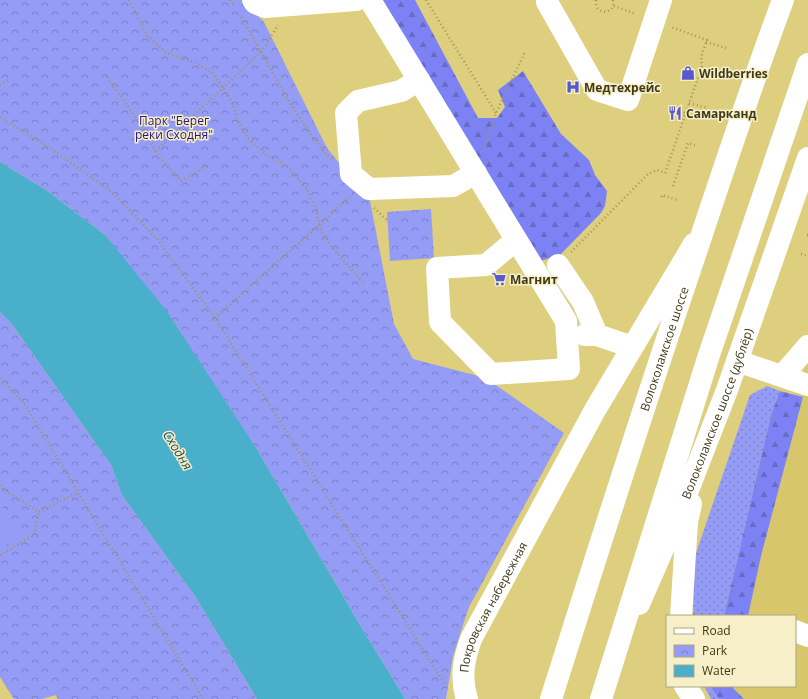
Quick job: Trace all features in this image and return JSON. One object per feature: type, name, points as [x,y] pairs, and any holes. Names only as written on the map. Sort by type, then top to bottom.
[{"type":"main road","points":[[253,0],[255,3],[265,7],[356,0]]},
{"type":"main road","points":[[370,0],[566,321],[569,369],[491,374],[440,322],[437,268],[486,265],[516,240]]},
{"type":"main road","points":[[547,0],[597,90],[628,100],[661,0]]},
{"type":"main road","points":[[755,75],[774,0]]},
{"type":"main road","name":"Волоколамское шоссе","points":[[551,699],[619,484],[755,75],[783,0]]},
{"type":"main road","points":[[601,699],[709,355],[808,64]]},
{"type":"main road","points":[[419,80],[401,91],[358,101],[346,113],[351,174],[369,189],[453,186],[476,173]]},
{"type":"main road","name":"Волоколамское шоссе (дублёр)","points":[[612,663],[676,517],[727,390],[808,158]]},
{"type":"main road","name":"Покровская набережная","points":[[467,699],[463,677],[464,657],[471,639],[595,410],[706,224]]},
{"type":"main road","points":[[558,265],[583,302],[591,335],[632,347]]},
{"type":"main road","points":[[782,376],[808,346]]},
{"type":"main road","points":[[737,361],[808,385]]},
{"type":"main road","points":[[681,615],[687,522],[694,482],[702,450]]},
{"type":"main road","points":[[796,631],[808,636]]},
{"type":"main road","points":[[676,699],[677,687]]},
{"type":"main road","points":[[686,687],[694,699]]},
{"type":"path","points":[[129,0],[148,35],[166,53],[196,63],[213,74],[232,102],[237,119],[248,139],[267,155],[288,167],[307,189],[316,209],[326,240],[364,284]]},
{"type":"path","points":[[230,0],[262,51],[294,109],[322,150],[332,161]]},
{"type":"path","points":[[426,0],[496,113]]},
{"type":"path","points":[[596,0],[597,7],[602,12],[609,11],[614,6]]},
{"type":"path","points":[[613,0],[614,6]]},
{"type":"path","points":[[156,151],[262,51],[290,6]]},
{"type":"path","points":[[614,6],[707,40],[706,42],[726,48]]},
{"type":"path","points":[[558,265],[648,174],[657,170],[665,173],[702,66],[701,57],[706,42]]},
{"type":"path","points":[[476,173],[496,113],[525,52]]},
{"type":"path","points":[[107,77],[139,122],[158,155],[181,181],[208,165]]},
{"type":"path","points":[[0,85],[9,79]]},
{"type":"path","points":[[689,103],[707,108]]},
{"type":"path","points":[[680,112],[685,113]]},
{"type":"path","points":[[0,117],[50,148],[112,193],[157,239],[215,318],[445,684]]},
{"type":"path","points":[[673,186],[688,142],[695,145]]},
{"type":"path","points":[[215,318],[355,192]]},
{"type":"path","points":[[662,197],[662,195],[677,200]]},
{"type":"path","points":[[373,207],[387,220]]},
{"type":"path","points":[[800,254],[808,256]]},
{"type":"path","points":[[0,378],[24,403],[203,699]]},
{"type":"path","points":[[0,485],[3,489],[39,512]]},
{"type":"path","points":[[39,512],[78,492]]},
{"type":"path","points":[[0,555],[34,535],[39,512]]},
{"type":"shaded area","points":[[806,366],[808,367],[808,699],[744,699],[734,687],[796,687],[796,615],[748,615],[761,556],[803,397],[796,394]]},
{"type":"green space","name":"Парк \"Берег реки Сходня\"","points":[[0,0],[243,0],[264,22],[327,148],[370,201],[394,324],[413,359],[486,378],[564,433],[469,607],[453,656],[446,699],[405,699],[256,448],[105,235],[46,190],[0,162]]},
{"type":"green space","points":[[375,0],[415,0],[478,118],[497,118],[505,107],[498,90],[523,71],[561,134],[589,160],[595,175],[607,191],[605,206],[601,213],[560,255],[537,262]]},
{"type":"green space","points":[[431,209],[434,258],[390,261],[387,212]]},
{"type":"green space","points":[[0,312],[12,324],[111,465],[122,495],[195,596],[257,699],[58,699],[56,695],[42,699],[14,699],[0,677]]},
{"type":"green space","points":[[767,386],[780,391],[771,415],[724,615],[693,615],[695,556],[750,395]]},
{"type":"green space","points":[[780,391],[803,397],[761,556],[748,615],[724,615],[771,415]]},
{"type":"green space","points":[[0,504],[20,537],[0,549]]},
{"type":"green space","points":[[705,687],[711,687],[719,699],[711,699]]},
{"type":"green space","points":[[711,687],[734,687],[744,699],[719,699]]},
{"type":"water","name":"Сходня","points":[[0,162],[46,190],[105,235],[166,310],[256,448],[405,699],[257,699],[195,596],[122,495],[111,465],[12,324],[0,312]]},
{"type":"place","name":"Wildberries","points":[[688,73]]},
{"type":"place","name":"Медтехрейс","points":[[573,87]]},
{"type":"place","name":"Самарканд","points":[[675,113]]},
{"type":"place","name":"Магнит","points":[[499,279]]}]
